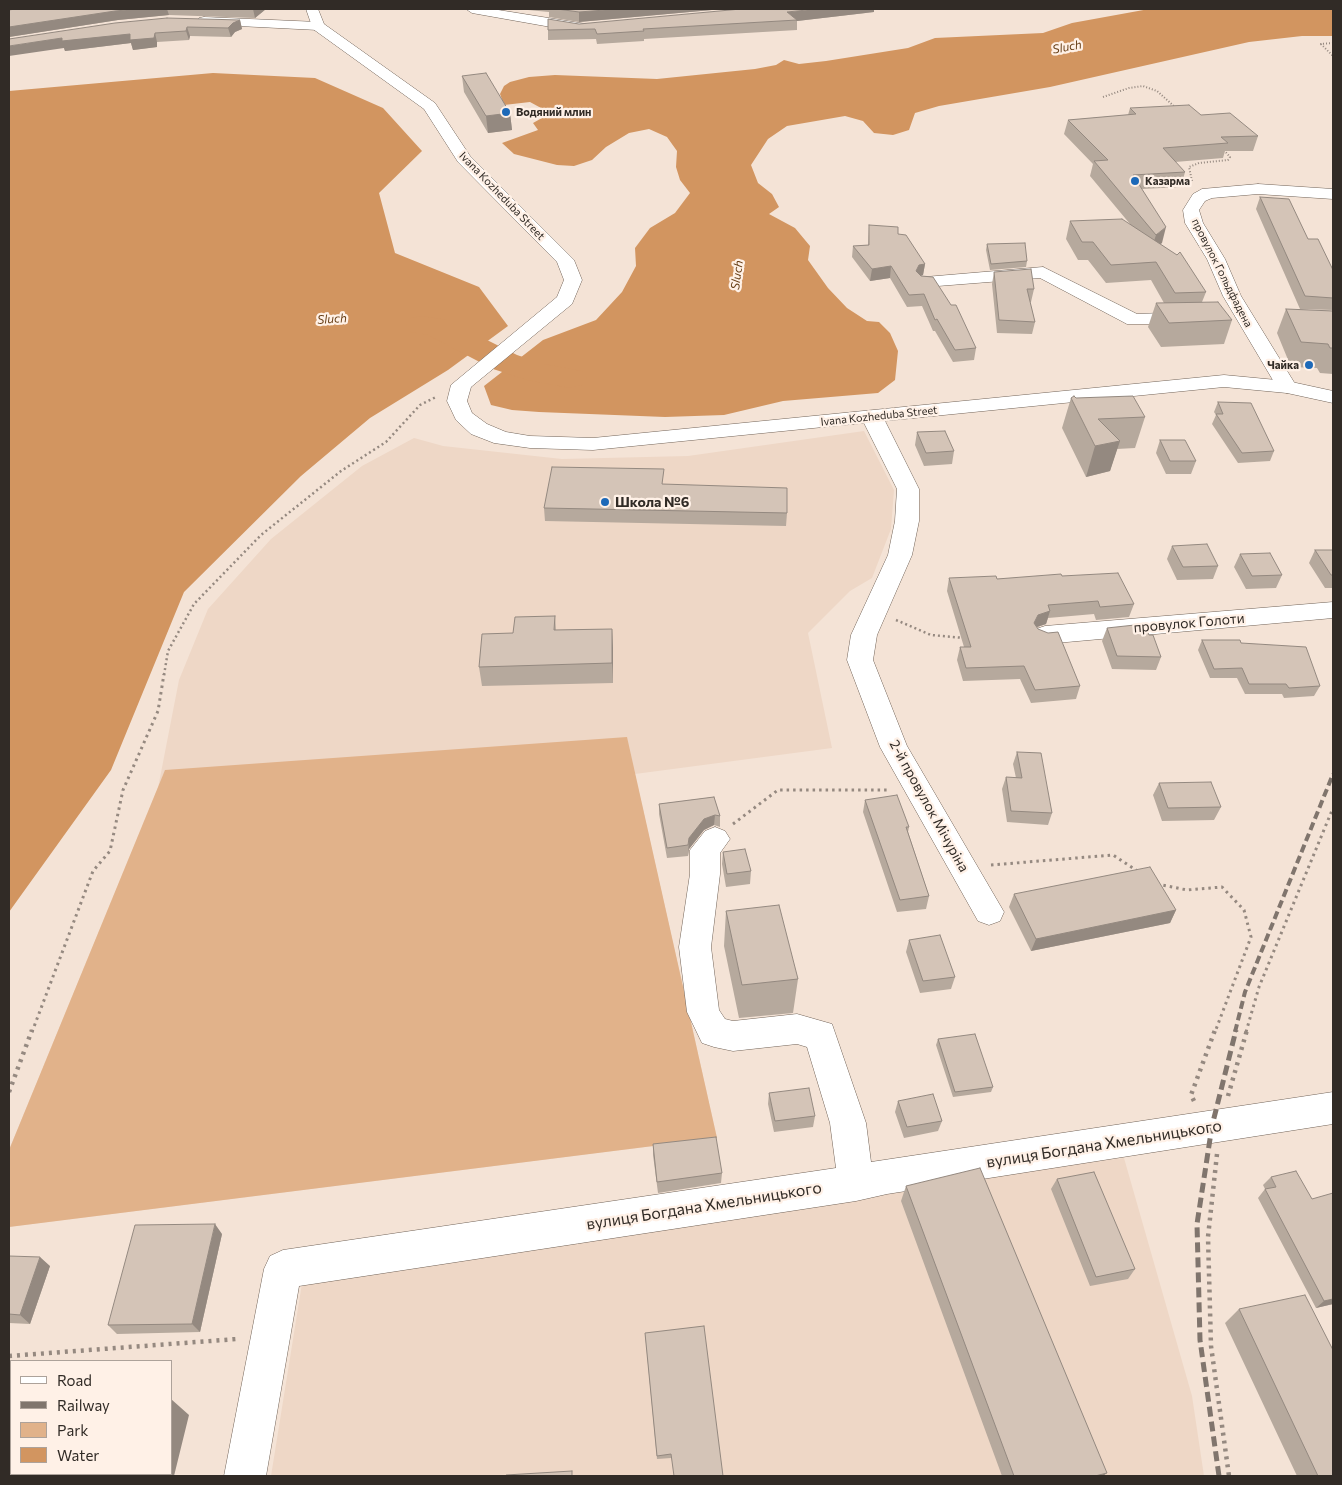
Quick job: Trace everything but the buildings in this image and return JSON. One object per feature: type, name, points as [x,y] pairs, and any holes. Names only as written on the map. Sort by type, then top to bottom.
[{"type":"street","points":[[194,21],[318,26],[312,9]]},
{"type":"street","points":[[472,9],[579,28],[598,26]]},
{"type":"street","name":"Ivana Kozheduba Street","points":[[318,26],[430,106],[464,159],[565,260],[573,280],[565,300],[461,385],[458,401],[463,416],[478,429],[502,438],[530,442],[593,444],[1224,381],[1287,387],[1333,397]]},
{"type":"street","points":[[1208,193],[1258,189],[1333,194]]},
{"type":"street","name":"провулок Гольдфадена","points":[[1208,193],[1199,198],[1191,210],[1194,223],[1216,259],[1243,317],[1287,387]]},
{"type":"street","points":[[925,282],[1043,272],[1134,320],[1203,318]]},
{"type":"street","points":[[1223,317],[1243,317]]},
{"type":"street","name":"2-й провулок Мічуріна","points":[[872,417],[908,489],[907,521],[900,555],[864,635],[860,660],[894,747],[989,912]]},
{"type":"street","name":"провулок Голоти","points":[[1045,635],[1333,610]]},
{"type":"street","points":[[715,839],[705,850],[705,874],[695,947],[703,1012],[714,1032],[732,1036],[797,1029],[820,1035],[848,1123],[856,1183]]},
{"type":"street","name":"вулиця Богдана Хмельницького","points":[[245,1476],[283,1269],[856,1183],[886,1176],[1333,1108]]},
{"type":"path","points":[[1333,43],[1321,44],[1333,56]]},
{"type":"path","points":[[1103,97],[1129,88],[1143,86],[1157,91],[1176,108]]},
{"type":"path","points":[[1208,193],[1190,178],[1190,167],[1199,163],[1228,160],[1230,157],[1222,148]]},
{"type":"path","points":[[9,1092],[25,1044],[93,871],[110,851],[123,790],[158,711],[168,651],[194,604],[261,535],[341,470],[386,442],[420,405],[461,385]]},
{"type":"path","points":[[875,610],[931,635],[969,638]]},
{"type":"path","points":[[715,839],[746,811],[778,790],[918,790]]},
{"type":"path","points":[[1229,1476],[1211,1346],[1208,1237],[1212,1126],[1259,987],[1333,808]]},
{"type":"path","points":[[963,868],[1113,855],[1142,874]]},
{"type":"path","points":[[1150,879],[1157,884],[1187,890],[1222,887],[1244,910],[1251,937],[1191,1095],[1212,1126]]},
{"type":"path","points":[[9,1356],[271,1336]]},
{"type":"shaded area","points":[[864,431],[894,490],[891,529],[872,578],[850,591],[808,633],[832,748],[635,774],[717,1138],[9,1227],[9,1150],[158,788],[179,680],[208,609],[271,539],[362,466],[414,438],[443,446],[562,459],[688,456]]},
{"type":"shaded area","points":[[1124,1158],[1192,1396],[1204,1476],[271,1476],[304,1271],[748,1204]]},
{"type":"green space","points":[[627,737],[717,1138],[9,1227],[9,1150],[165,770]]},
{"type":"water","points":[[1149,9],[1333,9],[1333,36],[1302,36],[1249,42],[1050,87],[939,106],[915,113],[909,130],[893,135],[874,133],[863,121],[845,116],[787,126],[768,139],[751,165],[758,183],[772,194],[779,207],[769,214],[795,228],[810,246],[808,260],[828,288],[847,308],[867,321],[879,322],[890,333],[898,351],[895,380],[878,393],[783,401],[724,415],[665,417],[539,412],[512,410],[491,405],[484,386],[543,340],[596,320],[622,292],[636,266],[635,248],[650,228],[675,213],[690,193],[680,180],[676,167],[677,151],[667,137],[649,129],[629,133],[606,147],[592,160],[574,166],[557,165],[514,154],[502,143],[538,130],[533,123],[542,118],[541,108],[530,102],[504,105],[500,94],[504,86],[510,82],[529,77],[555,75],[657,79],[755,69],[776,65],[784,60],[799,64],[826,61],[908,48],[935,38],[1043,33],[1072,23]]},
{"type":"water","points":[[213,73],[315,78],[383,108],[422,151],[379,193],[395,253],[479,287],[508,326],[448,370],[370,418],[301,476],[184,592],[111,770],[9,912],[9,91]]},
{"type":"waterway","name":"Sluch","points":[[422,325],[436,327],[505,362],[539,373],[570,378]]},
{"type":"railway","points":[[1235,1032],[1245,992],[1333,774]]},
{"type":"railway","points":[[1219,1476],[1200,1340],[1197,1224],[1212,1126],[1236,1030]]},
{"type":"place","name":"Водяний млин","points":[[506,112]]},
{"type":"place","name":"Казарма","points":[[1135,181]]},
{"type":"place","name":"Чайка","points":[[1309,365]]},
{"type":"place","name":"Школа №6","points":[[605,502]]}]
